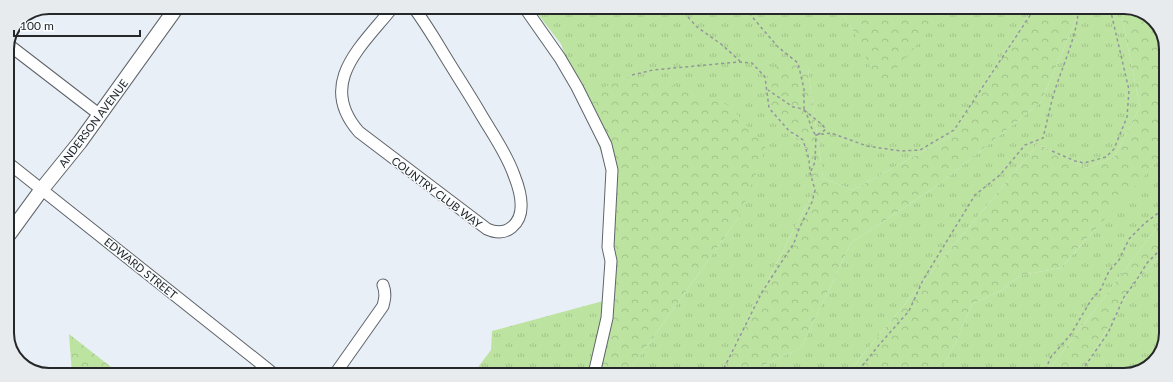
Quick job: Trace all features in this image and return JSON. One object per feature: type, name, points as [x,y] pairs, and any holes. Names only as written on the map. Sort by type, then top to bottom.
[{"type":"main road","name":"ANDERSON AVENUE","points":[[14,227],[100,115],[170,14]]},
{"type":"street","name":"COUNTRY CLUB WAY","points":[[388,14],[355,54],[344,73],[341,94],[343,106],[347,116],[359,132],[487,229],[494,232],[502,232],[509,229],[518,220],[521,212],[518,190],[510,166],[464,86],[418,14]]},
{"type":"street","points":[[529,14],[560,58],[577,87],[606,145],[612,170],[608,247],[612,261],[607,318],[596,368]]},
{"type":"street","points":[[14,49],[100,115]]},
{"type":"street","name":"EDWARD STREET","points":[[14,167],[266,368]]},
{"type":"street","points":[[339,368],[383,306],[385,291],[383,285]]},
{"type":"path","points":[[685,14],[697,27],[721,44],[741,62]]},
{"type":"path","points":[[750,14],[778,47],[798,64],[804,90],[804,109],[792,107],[767,90]]},
{"type":"path","points":[[821,133],[831,133],[867,146],[901,151],[920,150],[954,130],[1031,14]]},
{"type":"path","points":[[861,368],[909,311],[923,280],[975,195],[1000,175],[1026,145],[1043,138],[1055,90],[1068,55],[1078,14]]},
{"type":"path","points":[[1052,151],[1084,163],[1106,157],[1114,149],[1127,117],[1129,90],[1111,14]]},
{"type":"path","points":[[632,75],[653,70],[741,62],[752,63],[764,77],[769,108],[790,132],[803,140],[810,159],[810,172],[815,190],[812,202],[794,243],[762,292],[724,368]]},
{"type":"path","points":[[810,172],[815,162],[816,135],[813,133],[809,116],[804,110],[820,122],[826,129],[816,135]]},
{"type":"path","points":[[1046,368],[1051,357],[1071,334],[1091,300],[1101,289],[1109,271],[1119,260],[1129,239],[1145,223],[1159,212]]},
{"type":"path","points":[[1085,366],[1108,333],[1124,297],[1147,263],[1159,251]]},
{"type":"green space","points":[[538,14],[843,14],[854,32],[941,16],[943,14],[1029,14],[949,137],[853,190],[823,178],[808,69],[764,102],[809,153],[814,191],[722,368],[631,368],[739,217],[581,98],[561,44]]},
{"type":"green space","points":[[843,14],[943,14],[880,88],[854,32]]},
{"type":"green space","points":[[1029,14],[1078,14],[1041,102],[938,185],[851,243],[801,348],[757,368],[722,368],[814,191],[809,153],[764,102],[768,71],[792,57],[808,69],[823,178],[853,190],[949,137]]},
{"type":"green space","points":[[1121,14],[1140,107],[1114,157],[1087,168],[1038,144],[852,368],[757,368],[801,348],[851,243],[938,185],[1041,102],[1078,15]]},
{"type":"green space","points":[[1121,14],[1133,15],[1147,23],[1152,28],[1158,42],[1159,158],[1142,179],[1061,268],[1021,275],[1002,290],[972,304],[957,340],[942,368],[852,368],[1038,144],[1087,168],[1114,157],[1140,107]]},
{"type":"green space","points":[[626,77],[678,87],[730,106],[766,148],[739,217],[631,368],[600,368],[603,301],[612,182],[581,98]]},
{"type":"green space","points":[[1159,157],[1159,225],[1050,368],[942,368],[957,340],[972,304],[1002,290],[1021,275],[1061,268]]},
{"type":"green space","points":[[1159,225],[1159,257],[1132,287],[1084,368],[1050,368]]},
{"type":"green space","points":[[1159,257],[1159,337],[1153,352],[1145,361],[1128,368],[1084,368],[1132,287]]},
{"type":"green space","points":[[603,301],[600,368],[478,368],[491,350],[492,331]]},
{"type":"green space","points":[[69,334],[112,368],[72,368]]}]
